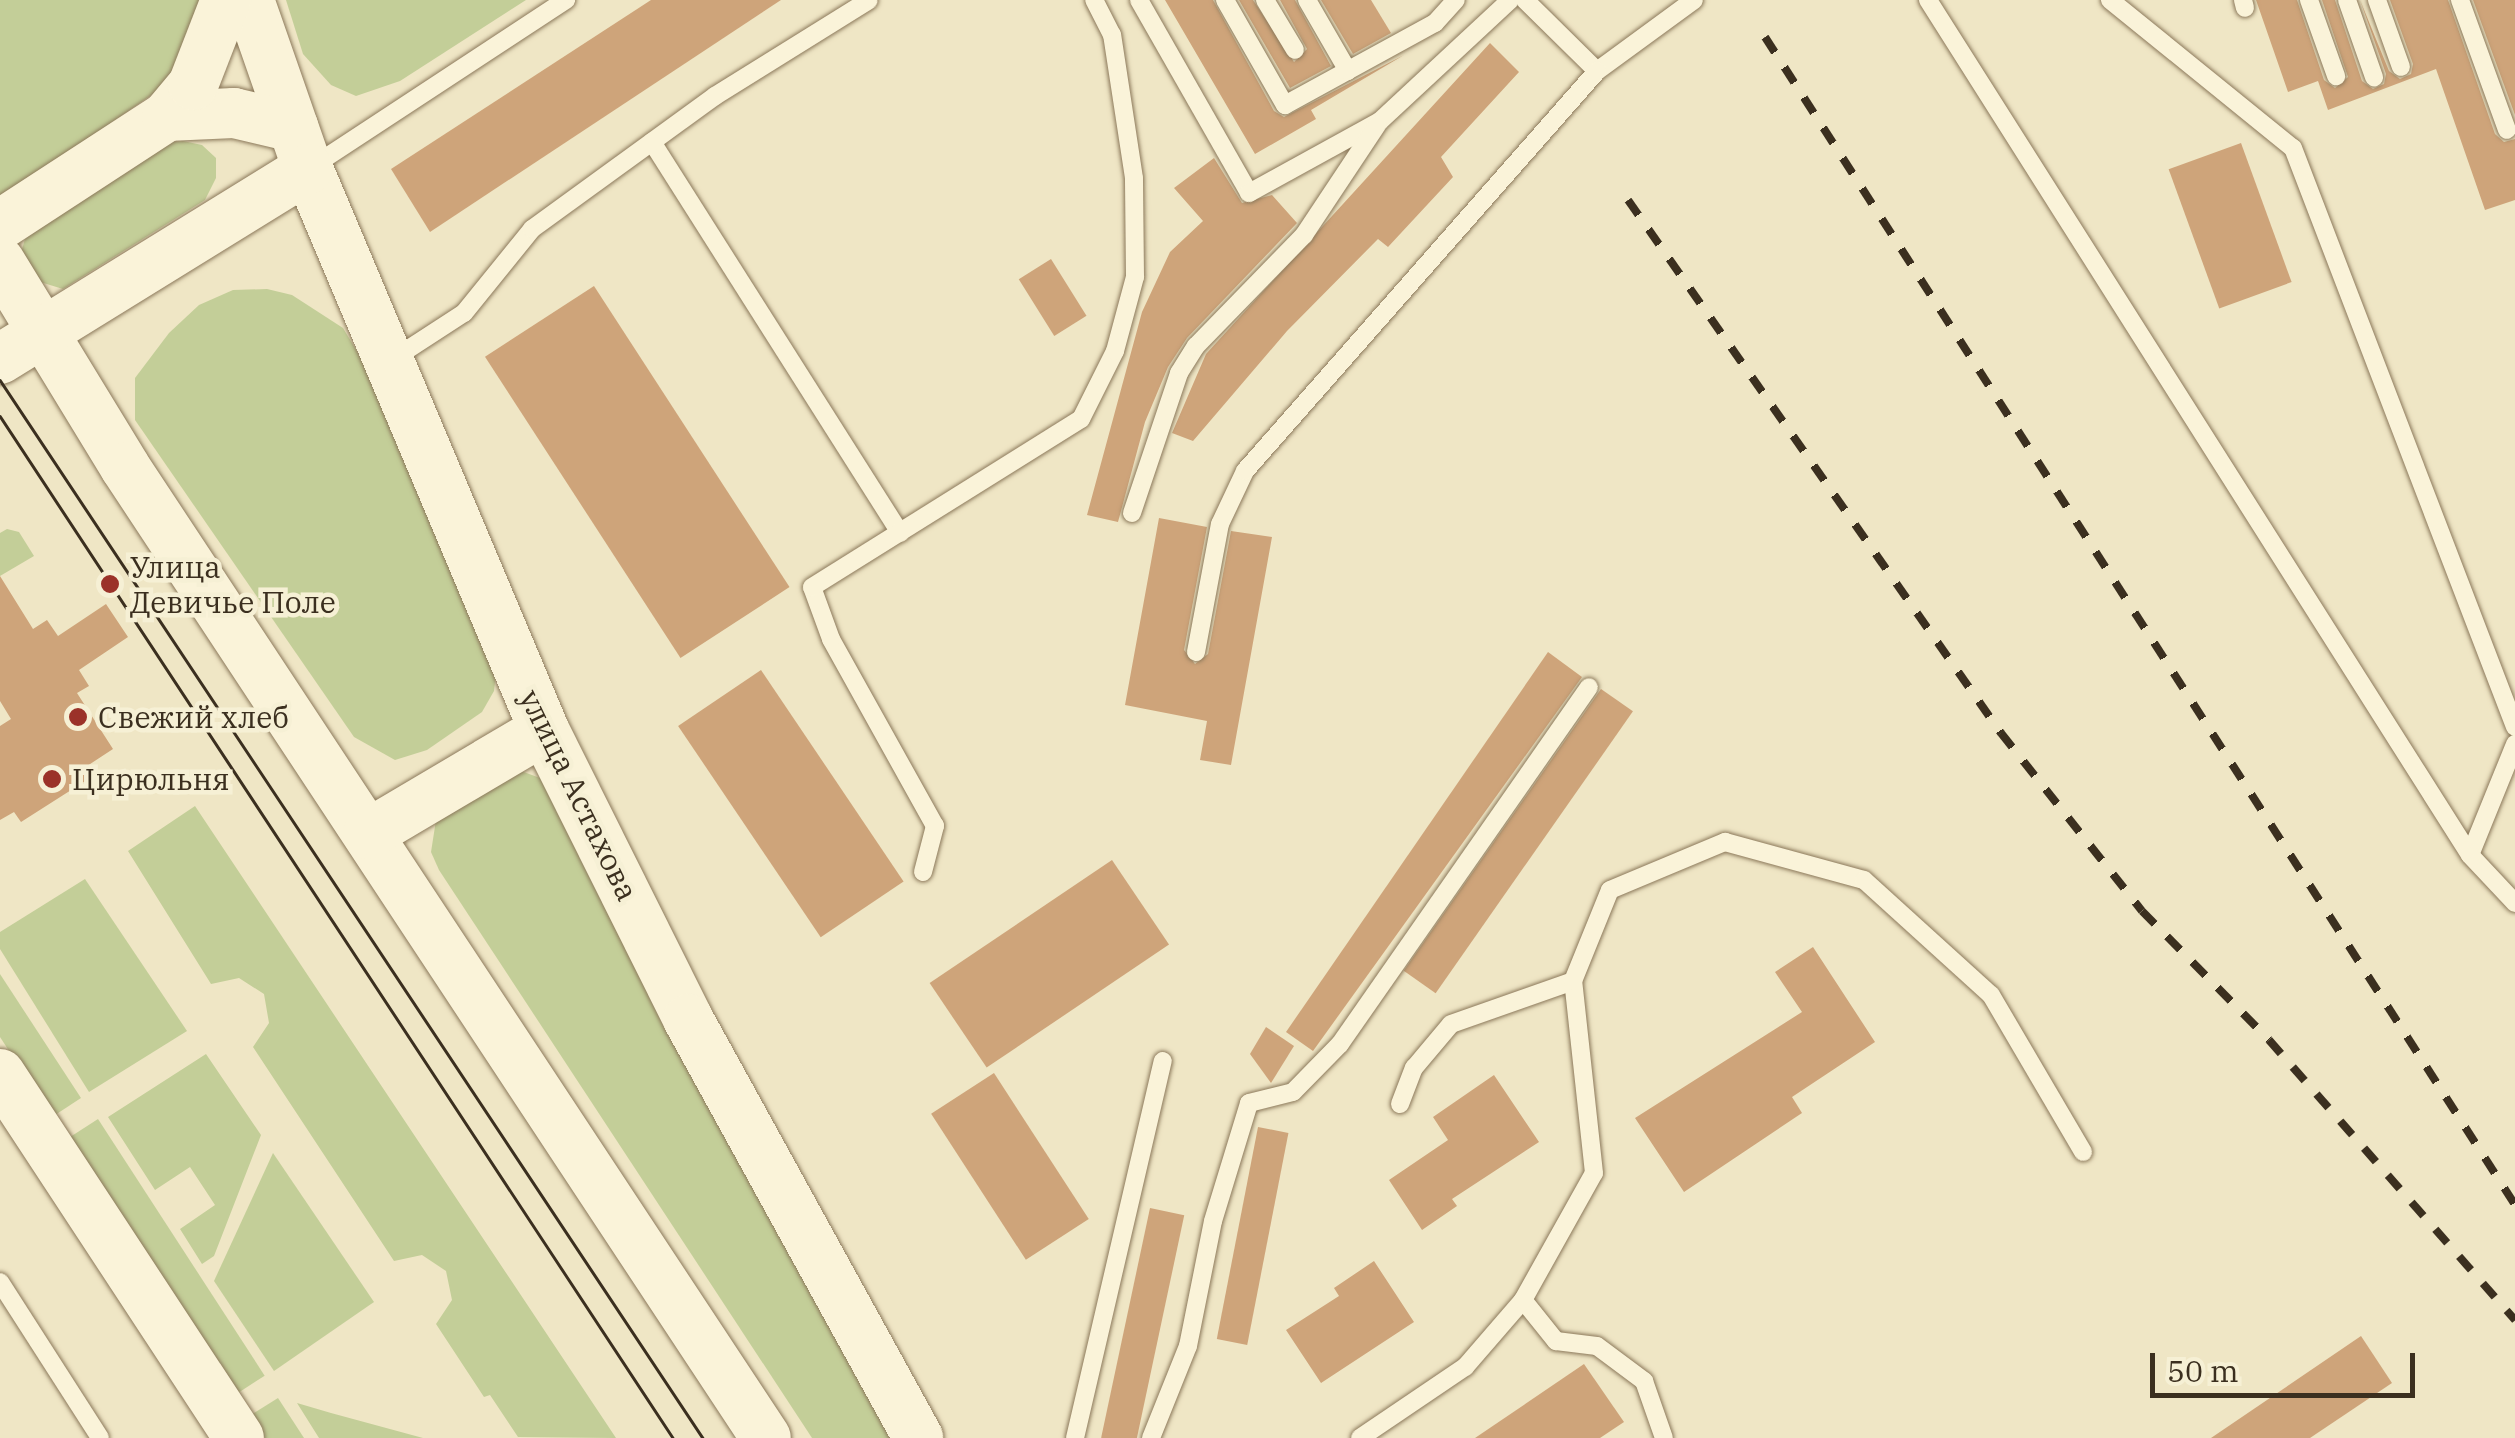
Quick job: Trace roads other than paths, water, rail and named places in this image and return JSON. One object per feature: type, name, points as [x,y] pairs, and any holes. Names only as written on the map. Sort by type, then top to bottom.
[{"type":"main road","points":[[0,226],[167,116],[200,70],[226,0]]},
{"type":"main road","name":"улица Астахова","points":[[248,0],[301,148],[544,730],[688,1019],[918,1438]]},
{"type":"main road","points":[[0,358],[301,148],[234,113],[167,116]]},
{"type":"main road","points":[[0,262],[126,467],[766,1438]]},
{"type":"main road","points":[[368,834],[544,730]]},
{"type":"main road","points":[[0,1074],[238,1438]]},
{"type":"lane","points":[[301,148],[566,0]]},
{"type":"lane","points":[[388,362],[464,313],[532,229],[652,142],[869,0]]},
{"type":"lane","points":[[924,872],[935,826],[830,639],[812,586],[1082,419],[1116,350],[1134,277],[1134,178],[1112,35],[1094,0]]},
{"type":"lane","points":[[1139,0],[1248,193],[1380,121]]},
{"type":"lane","points":[[1226,0],[1286,105],[1435,23],[1456,0]]},
{"type":"lane","points":[[1265,0],[1295,50]]},
{"type":"lane","points":[[1307,0],[1348,70]]},
{"type":"lane","points":[[1132,513],[1179,374],[1196,346],[1304,235],[1380,121],[1510,0]]},
{"type":"lane","points":[[1525,0],[1597,71]]},
{"type":"lane","points":[[1196,652],[1220,524],[1245,471],[1597,71],[1694,0]]},
{"type":"lane","points":[[1928,0],[2470,855],[2515,904]]},
{"type":"lane","points":[[2110,0],[2293,148],[2515,727]]},
{"type":"lane","points":[[2308,0],[2336,76]]},
{"type":"lane","points":[[2346,0],[2374,77]]},
{"type":"lane","points":[[2377,0],[2401,66]]},
{"type":"lane","points":[[2460,0],[2508,130]]},
{"type":"lane","points":[[652,142],[900,533]]},
{"type":"lane","points":[[1151,1438],[1188,1346],[1213,1221],[1249,1103],[1293,1092],[1340,1044],[1589,687]]},
{"type":"lane","points":[[2470,855],[2515,744]]},
{"type":"lane","points":[[1360,1438],[1464,1367],[1523,1300],[1594,1173],[1572,981],[1610,890],[1725,842],[1864,880],[1990,995],[2083,1152]]},
{"type":"lane","points":[[1400,1104],[1414,1068],[1451,1024],[1572,981]]},
{"type":"lane","points":[[1075,1438],[1163,1060]]},
{"type":"lane","points":[[0,1282],[100,1438]]},
{"type":"lane","points":[[1523,1300],[1556,1341],[1598,1346],[1644,1381],[1664,1438]]},
{"type":"tram line","points":[[0,380],[703,1438]]},
{"type":"tram line","points":[[0,416],[673,1438]]},
{"type":"railway","points":[[1765,37],[2515,1205]]},
{"type":"railway","points":[[1628,200],[2001,733],[2142,911],[2269,1040],[2515,1320]]},
{"type":"place","name":"Улица Девичье Поле","points":[[110,584]]},
{"type":"place","name":"Свежий хлеб","points":[[78,717]]},
{"type":"place","name":"Цирюльня","points":[[52,779]]}]
